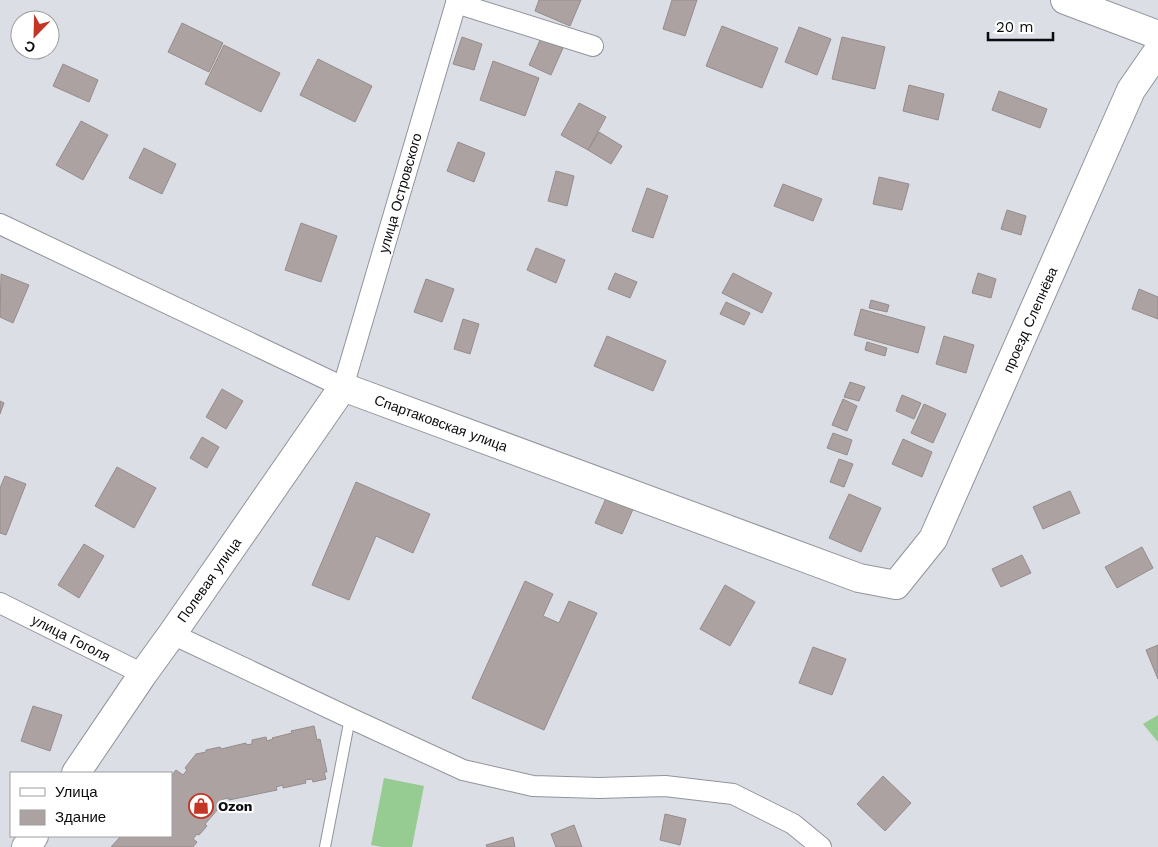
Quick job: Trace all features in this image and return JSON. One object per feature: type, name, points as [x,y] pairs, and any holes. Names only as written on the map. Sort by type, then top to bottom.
[{"type":"street","points":[[1065,0],[1158,35]]},
{"type":"street","points":[[456,2],[593,46]]},
{"type":"street","name":"улица Островского","points":[[343,387],[456,2]]},
{"type":"street","name":"проезд Слепнёва","points":[[896,585],[933,539],[1131,90],[1158,51]]},
{"type":"street","name":"Спартаковская улица","points":[[0,224],[343,387],[859,578],[896,585]]},
{"type":"street","name":"Полевая улица","points":[[77,772],[343,387]]},
{"type":"street","name":"улица Гоголя","points":[[0,602],[143,674]]},
{"type":"street","points":[[172,634],[463,770],[532,786],[599,788],[665,786],[733,794],[793,824],[821,847]]},
{"type":"lane","points":[[325,847],[350,718]]},
{"type":"green space","points":[[1158,715],[1158,742],[1143,724]]},
{"type":"green space","points":[[384,778],[424,786],[412,847],[371,845]]},
{"type":"building","points":[[539,0],[581,0],[570,26],[535,11]]},
{"type":"building","points":[[672,0],[697,0],[685,36],[663,29]]},
{"type":"building","points":[[182,23],[223,43],[209,72],[168,52]]},
{"type":"building","points":[[722,26],[778,48],[762,88],[706,66]]},
{"type":"building","points":[[799,27],[831,39],[817,75],[785,62]]},
{"type":"building","points":[[462,37],[482,44],[474,70],[453,64]]},
{"type":"building","points":[[842,37],[885,47],[875,89],[832,79]]},
{"type":"building","points":[[541,38],[563,48],[551,75],[529,65]]},
{"type":"building","points":[[224,45],[280,73],[261,112],[205,84]]},
{"type":"building","points":[[318,59],[372,86],[355,122],[300,95]]},
{"type":"building","points":[[493,61],[539,78],[525,116],[480,100]]},
{"type":"building","points":[[63,64],[98,80],[89,102],[53,86]]},
{"type":"building","points":[[909,85],[944,94],[938,120],[903,111]]},
{"type":"building","points":[[999,91],[1047,109],[1040,128],[992,110]]},
{"type":"building","points":[[579,103],[606,117],[588,150],[561,135]]},
{"type":"building","points":[[81,121],[108,135],[83,180],[56,165]]},
{"type":"building","points":[[599,132],[622,146],[611,164],[588,150]]},
{"type":"building","points":[[458,142],[485,153],[474,182],[447,171]]},
{"type":"building","points":[[144,148],[176,164],[162,194],[129,178]]},
{"type":"building","points":[[556,171],[574,176],[567,206],[548,201]]},
{"type":"building","points":[[879,177],[909,184],[902,210],[873,204]]},
{"type":"building","points":[[783,184],[822,199],[813,221],[774,206]]},
{"type":"building","points":[[647,188],[668,196],[653,238],[632,231]]},
{"type":"building","points":[[1007,210],[1026,216],[1021,235],[1001,229]]},
{"type":"building","points":[[301,223],[337,236],[321,282],[285,270]]},
{"type":"building","points":[[536,248],[565,260],[556,283],[527,270]]},
{"type":"building","points":[[615,273],[637,282],[630,298],[608,289]]},
{"type":"building","points":[[733,273],[772,293],[762,313],[722,293]]},
{"type":"building","points":[[978,273],[996,279],[991,298],[972,293]]},
{"type":"building","points":[[1,274],[29,285],[13,323],[0,317]]},
{"type":"building","points":[[426,279],[454,289],[442,322],[414,312]]},
{"type":"building","points":[[1139,289],[1158,297],[1158,319],[1132,309]]},
{"type":"building","points":[[871,300],[889,305],[887,312],[869,308]]},
{"type":"building","points":[[726,302],[750,313],[744,325],[720,314]]},
{"type":"building","points":[[861,309],[925,327],[918,353],[854,335]]},
{"type":"building","points":[[463,319],[479,324],[470,354],[454,349]]},
{"type":"building","points":[[607,336],[666,361],[653,391],[594,366]]},
{"type":"building","points":[[944,336],[974,345],[966,373],[936,364]]},
{"type":"building","points":[[867,342],[887,348],[885,356],[865,350]]},
{"type":"building","points":[[850,382],[865,387],[859,401],[844,397]]},
{"type":"building","points":[[222,389],[243,401],[226,429],[206,417]]},
{"type":"building","points":[[902,395],[921,403],[914,419],[896,411]]},
{"type":"building","points":[[843,399],[857,406],[847,431],[832,425]]},
{"type":"building","points":[[0,401],[4,403],[0,414]]},
{"type":"building","points":[[924,404],[946,414],[933,443],[911,433]]},
{"type":"building","points":[[833,433],[852,440],[847,455],[827,448]]},
{"type":"building","points":[[202,437],[219,447],[207,468],[190,458]]},
{"type":"building","points":[[903,439],[932,452],[922,477],[892,464]]},
{"type":"building","points":[[839,459],[853,464],[844,487],[830,482]]},
{"type":"building","points":[[117,467],[156,488],[134,528],[95,506]]},
{"type":"building","points":[[5,476],[26,484],[6,535],[0,533],[0,488]]},
{"type":"building","points":[[356,482],[430,514],[413,553],[376,536],[349,600],[312,585]]},
{"type":"building","points":[[1070,491],[1080,513],[1043,529],[1033,507]]},
{"type":"building","points":[[849,494],[881,508],[861,552],[829,538]]},
{"type":"building","points":[[607,496],[634,507],[622,534],[595,523]]},
{"type":"building","points":[[84,544],[104,556],[79,598],[58,585]]},
{"type":"building","points":[[1142,547],[1153,568],[1117,588],[1105,567]]},
{"type":"building","points":[[1022,555],[1031,573],[1001,587],[992,569]]},
{"type":"building","points":[[525,581],[553,594],[543,616],[559,623],[569,601],[597,613],[544,730],[472,698]]},
{"type":"building","points":[[725,585],[755,602],[730,646],[700,629]]},
{"type":"building","points":[[1158,645],[1158,679],[1146,650]]},
{"type":"building","points":[[813,647],[846,659],[832,695],[799,683]]},
{"type":"building","points":[[33,706],[62,715],[50,751],[21,741]]},
{"type":"building","points":[[314,726],[317,740],[320,739],[327,772],[324,772],[326,779],[313,782],[312,779],[305,780],[306,783],[283,788],[283,785],[276,787],[277,790],[229,800],[229,798],[223,799],[217,806],[219,808],[205,824],[207,826],[193,839],[197,842],[193,847],[111,847],[120,837],[172,837],[172,775],[176,770],[183,775],[187,770],[185,768],[196,754],[220,747],[221,749],[246,743],[246,745],[252,744],[252,740],[266,737],[267,741],[292,733],[291,731]]},
{"type":"building","points":[[883,776],[911,803],[885,831],[857,804]]},
{"type":"building","points":[[665,814],[686,819],[680,845],[660,840]]},
{"type":"building","points":[[574,825],[582,847],[556,847],[551,834]]},
{"type":"building","points":[[513,837],[515,847],[487,847],[486,845]]},
{"type":"place","name":"Ozon","points":[[201,806]]}]
